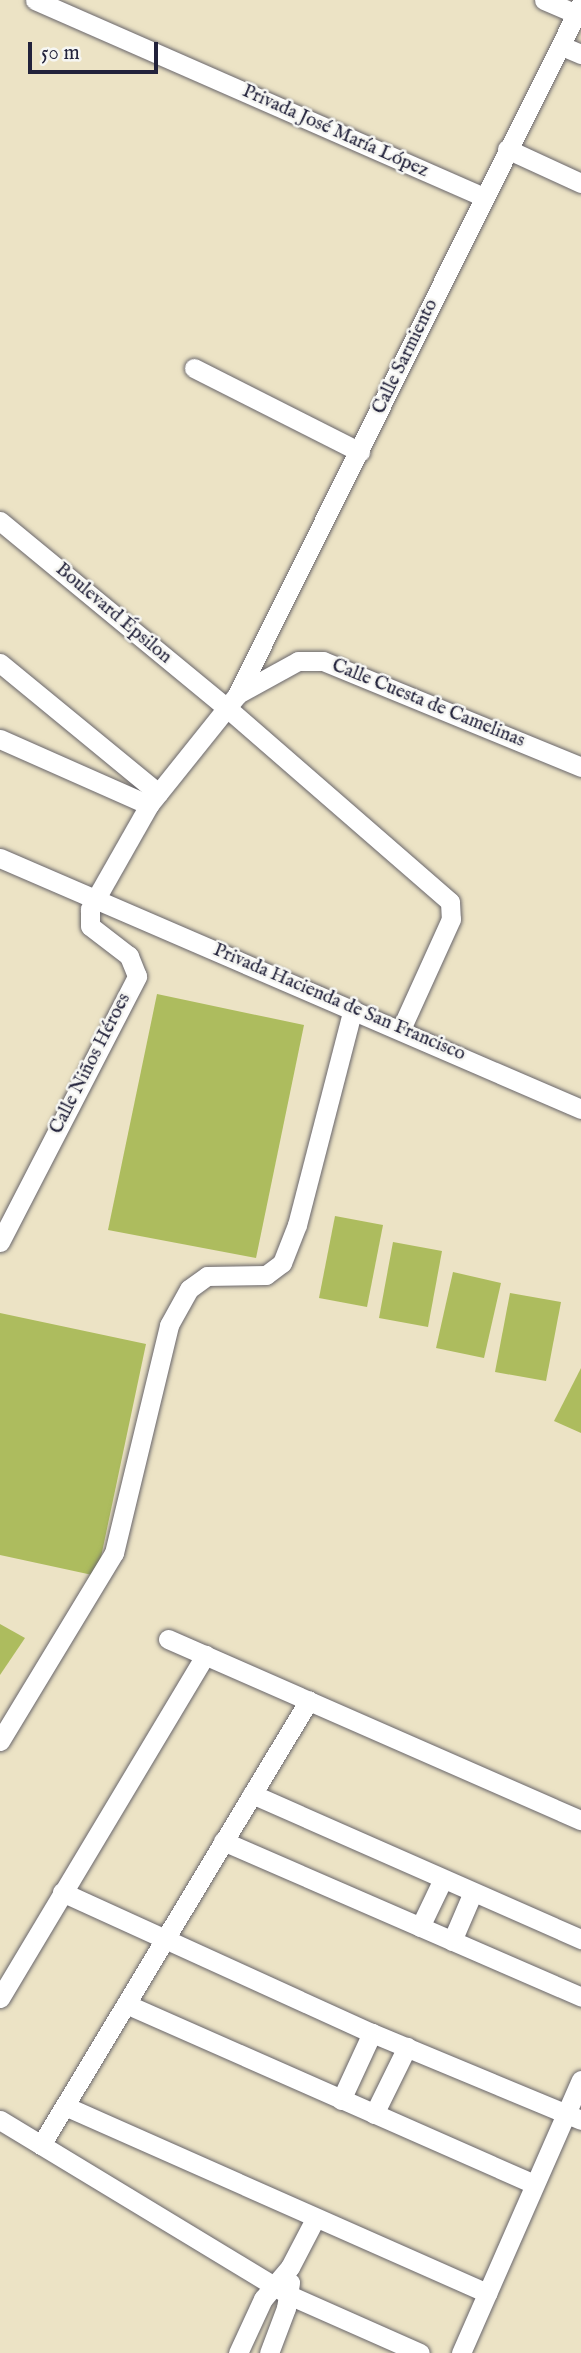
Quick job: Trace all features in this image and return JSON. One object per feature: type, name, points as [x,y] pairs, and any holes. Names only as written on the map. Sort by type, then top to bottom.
[{"type":"street","name":"Privada José María López","points":[[34,0],[482,197]]},
{"type":"street","points":[[544,0],[579,11]]},
{"type":"street","name":"Calle Sarmiento","points":[[232,701],[360,452],[482,197],[579,11]]},
{"type":"street","points":[[562,46],[581,54]]},
{"type":"street","points":[[507,149],[581,183]]},
{"type":"street","points":[[194,368],[360,452]]},
{"type":"street","name":"Boulevard Épsilon","points":[[0,521],[232,701],[450,902],[451,919],[401,1029]]},
{"type":"street","name":"Calle Cuesta de Camelinas","points":[[232,701],[298,660],[323,661],[581,767]]},
{"type":"street","points":[[0,663],[154,799]]},
{"type":"street","points":[[96,900],[154,799],[232,701]]},
{"type":"street","points":[[0,739],[154,799]]},
{"type":"street","name":"Privada Hacienda de San Francisco","points":[[0,858],[581,1109]]},
{"type":"street","name":"Calle Niños Héroes","points":[[0,1242],[136,976],[129,956],[90,926],[88,918],[96,900]]},
{"type":"street","points":[[0,1741],[114,1553],[169,1325],[189,1289],[207,1276],[266,1275],[282,1263],[297,1225],[353,1009]]},
{"type":"street","points":[[168,1639],[581,1820]]},
{"type":"street","points":[[0,1998],[205,1655]]},
{"type":"street","points":[[41,2145],[163,1938],[309,1700]]},
{"type":"street","points":[[252,1794],[581,1939]]},
{"type":"street","points":[[223,1841],[581,1997]]},
{"type":"street","points":[[420,1927],[443,1879]]},
{"type":"street","points":[[62,1892],[372,2033],[573,2117]]},
{"type":"street","points":[[452,1941],[473,1892]]},
{"type":"street","points":[[126,2004],[534,2184]]},
{"type":"street","points":[[341,2100],[372,2033]]},
{"type":"street","points":[[374,2114],[407,2047]]},
{"type":"street","points":[[461,2353],[534,2184],[573,2117],[581,2080]]},
{"type":"street","points":[[65,2106],[486,2294]]},
{"type":"street","points":[[0,2120],[282,2290],[421,2353]]},
{"type":"street","points":[[269,2353],[282,2290],[290,2267],[314,2219]]},
{"type":"street","points":[[239,2353],[262,2300],[282,2290]]},
{"type":"green space","points":[[157,994],[304,1025],[256,1258],[108,1230]]},
{"type":"green space","points":[[335,1216],[383,1225],[367,1307],[319,1298]]},
{"type":"green space","points":[[393,1242],[442,1251],[428,1327],[379,1318]]},
{"type":"green space","points":[[453,1272],[501,1283],[484,1358],[436,1348]]},
{"type":"green space","points":[[510,1293],[561,1302],[546,1381],[495,1372]]},
{"type":"green space","points":[[0,1313],[146,1344],[97,1576],[0,1555]]},
{"type":"green space","points":[[581,1368],[581,1433],[554,1421]]},
{"type":"green space","points":[[0,1624],[25,1638],[0,1675]]}]
